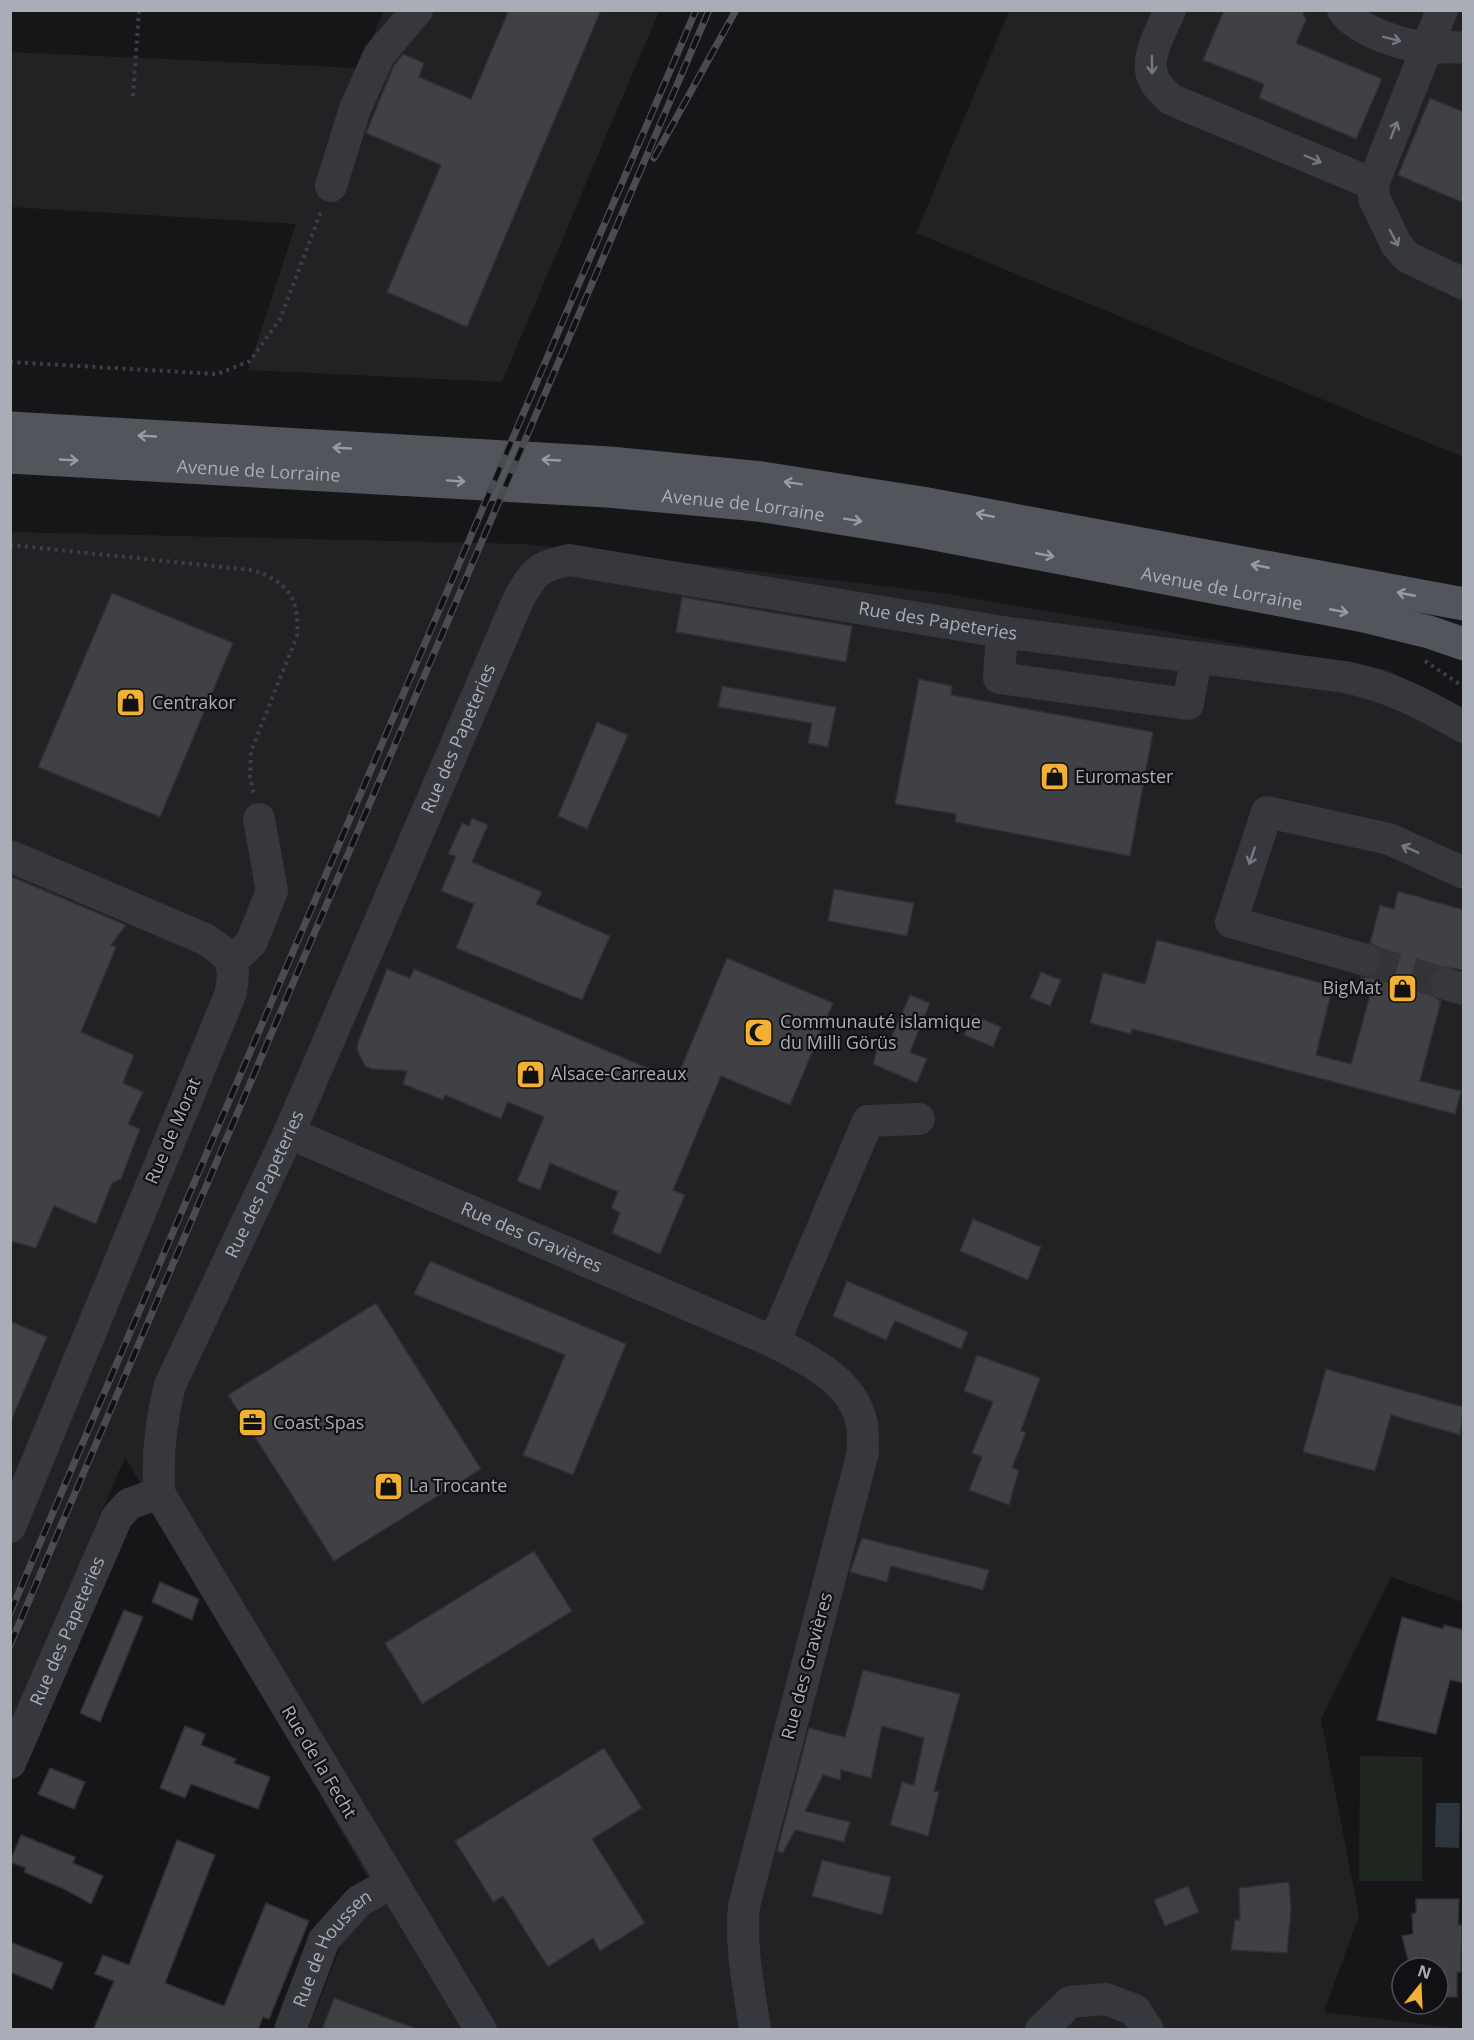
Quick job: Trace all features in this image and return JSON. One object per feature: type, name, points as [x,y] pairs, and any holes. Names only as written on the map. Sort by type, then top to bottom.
[{"type":"main road","name":"Avenue de Lorraine","points":[[10,428],[399,464],[608,477],[762,478],[911,501],[1464,604]]},
{"type":"main road","name":"Avenue de Lorraine","points":[[10,457],[399,464]]},
{"type":"main road","name":"Avenue de Lorraine","points":[[608,477],[758,505],[919,531],[1364,616],[1430,632],[1464,644]]},
{"type":"street","points":[[331,186],[355,109],[379,55],[417,10]]},
{"type":"street","points":[[1170,10],[1152,56],[1150,69],[1154,81],[1170,99],[1374,184]]},
{"type":"street","points":[[1343,10],[1357,24],[1382,36],[1428,48],[1464,48]]},
{"type":"street","points":[[1442,10],[1374,184],[1374,198],[1396,244],[1407,257],[1464,284]]},
{"type":"street","points":[[1460,10],[1464,18]]},
{"type":"street","name":"Rue des Papeteries","points":[[10,1763],[117,1517],[129,1504],[159,1492],[160,1423],[170,1385],[289,1133],[519,598],[530,579],[544,566],[569,560],[1002,632],[1377,684],[1413,699],[1464,727]]},
{"type":"street","points":[[1002,632],[999,678],[1011,680],[1188,704],[1196,659]]},
{"type":"street","points":[[1366,960],[1231,922],[1267,812],[1389,839],[1464,873]]},
{"type":"street","points":[[10,856],[205,939],[232,961],[251,943],[272,891],[259,819]]},
{"type":"street","name":"Rue de Morat","points":[[10,1527],[230,995],[235,974],[232,961]]},
{"type":"street","points":[[774,1342],[868,1121],[919,1119]]},
{"type":"street","name":"Rue des Gravières","points":[[289,1133],[774,1342],[819,1365],[846,1390],[862,1423],[863,1452],[744,1906],[743,1962],[755,2030]]},
{"type":"street","name":"Rue de la Fecht","points":[[159,1492],[481,2030]]},
{"type":"street","name":"Rue de Houssen","points":[[290,2030],[324,1940],[359,1901],[391,1883]]},
{"type":"street","points":[[1041,2030],[1070,2002],[1106,1999],[1135,2010],[1148,2030]]},
{"type":"path","points":[[134,96],[139,10]]},
{"type":"path","points":[[10,362],[217,374],[250,361],[280,319],[298,267],[331,186]]},
{"type":"path","points":[[10,545],[252,570],[274,576],[289,592],[299,616],[297,636],[251,751],[250,777],[259,819]]},
{"type":"shaded area","points":[[384,11],[659,11],[502,382],[248,370],[296,224],[11,207],[10,52],[358,68]]},
{"type":"shaded area","points":[[1009,11],[1463,11],[1463,457],[916,233]]},
{"type":"shaded area","points":[[11,532],[525,544],[942,593],[1389,670],[1463,723],[1463,1602],[1391,1577],[1321,1719],[1359,1915],[1324,2012],[1463,2029],[308,2029],[368,1878],[125,1457],[11,1722]]},
{"type":"shaded area","points":[[1360,1756],[1423,1757],[1422,1881],[1359,1881]]},
{"type":"shaded area","points":[[1436,1803],[1460,1803],[1459,1848],[1435,1847]]},
{"type":"building","points":[[509,10],[601,10],[467,327],[387,292],[441,165],[366,133],[394,65],[403,54],[424,63],[419,77],[471,99]]},
{"type":"building","points":[[1224,10],[1302,10],[1306,20],[1296,43],[1382,79],[1356,139],[1259,98],[1264,84],[1203,60]]},
{"type":"building","points":[[1430,98],[1464,112],[1464,203],[1398,175]]},
{"type":"building","points":[[112,593],[233,643],[160,817],[38,767]]},
{"type":"building","points":[[682,597],[852,626],[846,662],[676,632]]},
{"type":"building","name":"Euromaster","points":[[919,679],[952,686],[951,695],[1153,732],[1130,856],[955,822],[956,814],[895,804]]},
{"type":"building","points":[[722,686],[836,707],[828,747],[808,743],[812,723],[718,707]]},
{"type":"building","points":[[597,722],[628,735],[587,829],[558,816]]},
{"type":"building","points":[[472,818],[488,825],[472,862],[542,892],[536,904],[610,936],[582,1000],[456,948],[474,904],[441,891],[456,856],[448,854],[462,823],[469,826]]},
{"type":"building","points":[[10,876],[126,925],[111,945],[116,947],[81,1032],[134,1055],[123,1083],[143,1092],[128,1124],[140,1129],[121,1179],[112,1183],[96,1224],[54,1206],[36,1248],[10,1241]]},
{"type":"building","points":[[834,889],[914,903],[907,936],[828,921]]},
{"type":"building","points":[[1398,891],[1464,910],[1464,970],[1441,967],[1433,972],[1429,980],[1428,988],[1433,996],[1441,1001],[1420,1081],[1461,1091],[1455,1114],[1132,1029],[1131,1034],[1090,1023],[1103,973],[1145,984],[1157,940],[1333,986],[1316,1055],[1351,1064],[1370,995],[1358,992],[1361,977],[1370,978],[1378,973],[1383,964],[1383,955],[1379,948],[1370,943],[1380,905],[1394,909]]},
{"type":"building","points":[[727,958],[833,1003],[790,1105],[721,1076],[673,1190],[685,1195],[660,1254],[612,1233],[620,1213],[611,1208],[618,1192],[550,1163],[540,1190],[517,1181],[544,1117],[508,1102],[501,1119],[445,1095],[443,1100],[403,1084],[407,1071],[372,1069],[365,1066],[357,1050],[358,1042],[387,969],[410,978],[414,969],[676,1080]]},
{"type":"building","points":[[1041,972],[1061,980],[1050,1006],[1030,998]]},
{"type":"building","points":[[910,995],[930,1003],[910,1052],[927,1059],[917,1083],[873,1064],[880,1038],[889,1042]]},
{"type":"building","points":[[973,1015],[1001,1027],[993,1047],[964,1035]]},
{"type":"building","points":[[973,1219],[1041,1247],[1028,1280],[960,1251]]},
{"type":"building","points":[[430,1261],[626,1344],[573,1475],[523,1455],[565,1355],[414,1294]]},
{"type":"building","points":[[847,1281],[968,1332],[961,1349],[895,1321],[886,1340],[833,1316]]},
{"type":"building","points":[[376,1303],[481,1469],[334,1561],[228,1395]]},
{"type":"building","points":[[10,1321],[47,1337],[10,1423]]},
{"type":"building","points":[[977,1355],[1040,1378],[1021,1431],[1026,1432],[1012,1468],[1019,1470],[1009,1505],[969,1490],[982,1457],[972,1453],[993,1402],[964,1391]]},
{"type":"building","points":[[1326,1369],[1464,1407],[1460,1435],[1391,1415],[1375,1471],[1303,1452]]},
{"type":"building","points":[[862,1538],[989,1570],[983,1590],[891,1566],[887,1582],[850,1572]]},
{"type":"building","points":[[534,1551],[572,1611],[422,1704],[385,1643]]},
{"type":"building","points":[[160,1582],[199,1599],[192,1620],[152,1602]]},
{"type":"building","points":[[124,1610],[143,1617],[100,1722],[80,1713]]},
{"type":"building","points":[[1402,1617],[1443,1629],[1444,1625],[1464,1630],[1464,1683],[1450,1680],[1436,1734],[1377,1720]]},
{"type":"building","points":[[863,1670],[960,1694],[934,1791],[939,1792],[928,1836],[890,1825],[902,1782],[914,1785],[924,1738],[882,1726],[871,1778],[841,1770],[840,1780],[823,1775],[805,1811],[850,1822],[844,1842],[795,1830],[783,1853],[777,1851],[809,1728],[845,1737]]},
{"type":"building","points":[[185,1726],[205,1734],[201,1745],[236,1759],[234,1763],[270,1777],[258,1809],[191,1784],[185,1798],[160,1788]]},
{"type":"building","points":[[604,1748],[642,1808],[592,1839],[645,1923],[600,1951],[593,1938],[548,1967],[503,1896],[493,1902],[455,1841]]},
{"type":"building","points":[[50,1768],[85,1782],[74,1809],[38,1794]]},
{"type":"building","points":[[21,1835],[75,1857],[73,1863],[103,1876],[91,1904],[64,1889],[24,1872],[26,1868],[10,1862]]},
{"type":"building","points":[[177,1840],[215,1855],[165,1983],[224,2006],[266,1903],[309,1921],[269,2019],[263,2017],[258,2030],[93,2030],[114,1981],[95,1974],[103,1955],[129,1965]]},
{"type":"building","points":[[822,1860],[891,1877],[882,1915],[812,1896]]},
{"type":"building","points":[[1289,1882],[1291,1910],[1287,1953],[1231,1950],[1235,1920],[1240,1920],[1239,1888]]},
{"type":"building","points":[[1188,1886],[1199,1912],[1165,1926],[1154,1900]]},
{"type":"building","points":[[1416,1899],[1459,1899],[1458,1925],[1462,1925],[1461,1972],[1457,1972],[1457,1997],[1450,1997],[1450,1956],[1407,1956],[1402,1936],[1413,1934],[1412,1914],[1416,1913]]},
{"type":"building","points":[[10,1942],[63,1963],[52,1989],[10,1972]]},
{"type":"building","points":[[334,1998],[414,2028],[414,2030],[322,2030]]},
{"type":"tunnel","points":[[1366,960],[1446,984]]},
{"type":"railway","points":[[10,1613],[696,10]]},
{"type":"railway","points":[[10,1645],[709,10]]},
{"type":"railway","points":[[654,158],[736,10]]},
{"type":"place","name":"Centrakor","points":[[131,703]]},
{"type":"place","name":"Euromaster","points":[[1054,777]]},
{"type":"place","name":"BigMat","points":[[1402,988]]},
{"type":"place","name":"Communauté islamique du Milli Görüs","points":[[759,1032]]},
{"type":"place","name":"Alsace-Carreaux","points":[[530,1074]]},
{"type":"place","name":"Coast Spas","points":[[252,1423]]},
{"type":"place","name":"La Trocante","points":[[388,1486]]}]
